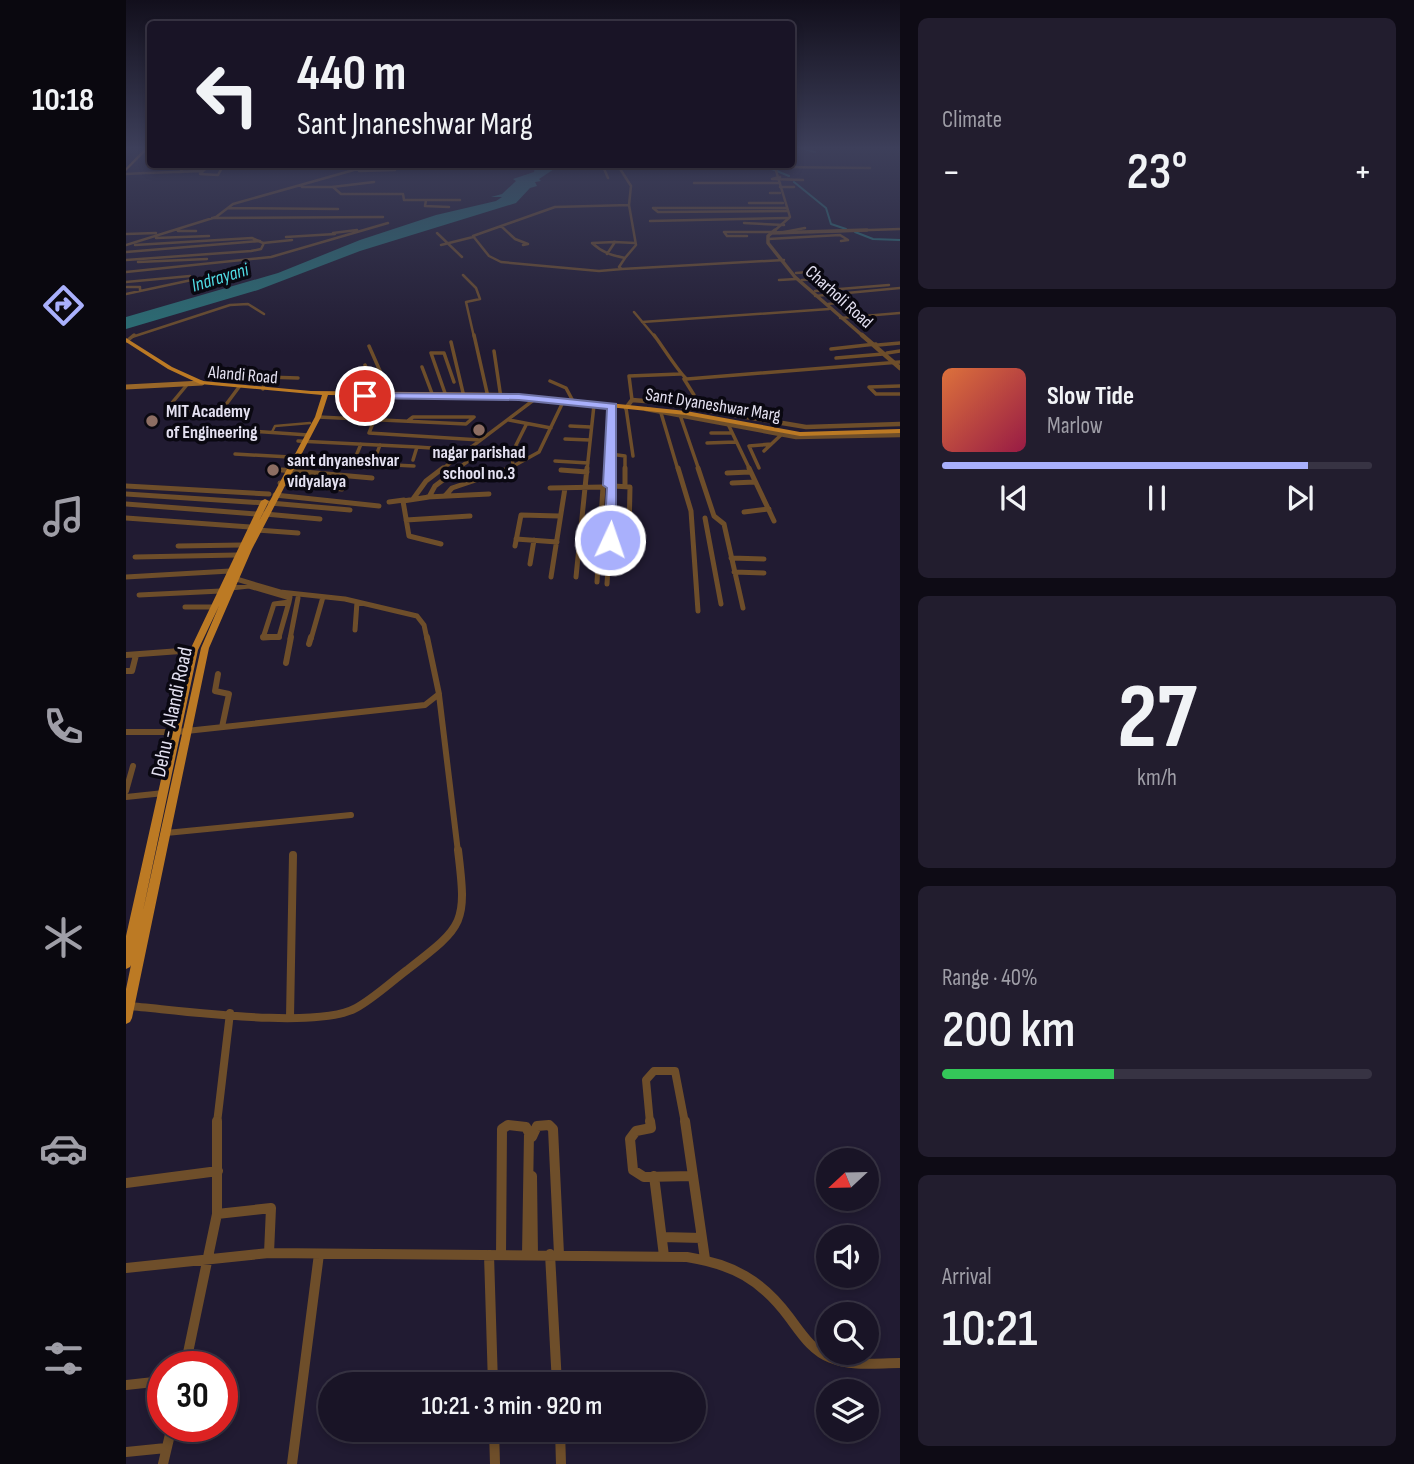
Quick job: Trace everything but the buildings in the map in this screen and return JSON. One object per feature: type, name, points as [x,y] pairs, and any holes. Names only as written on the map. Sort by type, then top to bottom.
[{"type":"main road","name":"Alandi Road","points":[[128,343],[167,368],[200,384],[324,394]]},
{"type":"main road","points":[[126,386],[200,384]]},
{"type":"main road","name":"Alandi Road","points":[[200,384],[238,388]]},
{"type":"main road","points":[[238,388],[324,394],[501,396],[627,408]]},
{"type":"main road","name":"Dehu - Alandi Road","points":[[303,438],[318,417],[324,394]]},
{"type":"main road","name":"Dehu - Alandi Road","points":[[126,1018],[166,834],[194,650],[213,607],[229,581],[324,394]]},
{"type":"main road","name":"Sant Dyaneshwar Marg","points":[[627,408],[635,404],[660,405],[820,431],[900,429]]},
{"type":"main road","name":"Sant Dyaneshwar Marg","points":[[627,408],[686,413],[800,435],[900,429]]},
{"type":"main road","name":"Dehu - Alandi Road","points":[[272,494],[285,470]]},
{"type":"main road","name":"Dehu - Alandi Road","points":[[126,963],[164,793],[205,648],[237,555],[254,529]]},
{"type":"street","points":[[126,248],[216,216]]},
{"type":"street","points":[[441,245],[473,237],[529,216]]},
{"type":"street","points":[[622,269],[619,267],[625,257],[634,250],[631,216]]},
{"type":"street","points":[[210,219],[383,217]]},
{"type":"street","points":[[650,221],[789,218]]},
{"type":"street","points":[[771,236],[789,218]]},
{"type":"street","points":[[126,272],[260,260],[388,223]]},
{"type":"street","points":[[744,223],[784,225]]},
{"type":"street","points":[[501,226],[515,239],[528,244],[523,245]]},
{"type":"street","points":[[771,236],[789,229],[806,228]]},
{"type":"street","points":[[841,241],[848,240],[840,235],[771,236],[727,236],[723,233],[771,236],[900,229]]},
{"type":"street","points":[[307,238],[362,230]]},
{"type":"street","points":[[126,232],[141,234],[196,231]]},
{"type":"street","points":[[437,233],[463,257]]},
{"type":"street","points":[[261,242],[333,234]]},
{"type":"street","points":[[147,239],[209,236]]},
{"type":"street","name":"Charholi Road","points":[[771,236],[782,260],[796,276],[898,364]]},
{"type":"street","points":[[473,237],[489,256],[501,262],[599,271],[782,260]]},
{"type":"street","points":[[126,248],[292,240]]},
{"type":"street","points":[[126,248],[253,242]]},
{"type":"street","points":[[126,261],[257,250],[261,242]]},
{"type":"street","points":[[607,254],[614,242]]},
{"type":"street","points":[[625,257],[607,254],[592,243],[635,243]]},
{"type":"street","points":[[126,261],[208,259]]},
{"type":"street","points":[[126,272],[216,262]]},
{"type":"street","points":[[126,272],[204,270]]},
{"type":"street","points":[[779,280],[821,271]]},
{"type":"street","points":[[126,288],[229,272]]},
{"type":"street","points":[[126,288],[141,290],[217,274]]},
{"type":"street","points":[[463,275],[479,294],[480,299],[466,302],[489,396]]},
{"type":"street","name":"Charholi Road","points":[[796,276],[816,294]]},
{"type":"street","points":[[201,278],[206,287]]},
{"type":"street","points":[[803,280],[819,279]]},
{"type":"street","points":[[816,294],[889,285]]},
{"type":"street","points":[[816,294],[900,288]]},
{"type":"street","points":[[642,322],[829,306],[845,302]]},
{"type":"street","points":[[128,343],[136,334],[226,306],[248,304],[264,314]]},
{"type":"street","points":[[634,312],[673,358],[694,395],[691,407]]},
{"type":"street","points":[[843,318],[900,313]]},
{"type":"street","points":[[451,342],[465,396]]},
{"type":"street","points":[[831,349],[900,343]]},
{"type":"street","points":[[369,346],[391,395]]},
{"type":"street","points":[[494,351],[501,396]]},
{"type":"street","points":[[836,358],[900,351]]},
{"type":"street","points":[[446,395],[431,354],[444,353],[454,382]]},
{"type":"street","points":[[684,379],[898,364]]},
{"type":"street","points":[[365,365],[378,395]]},
{"type":"street","points":[[422,368],[433,395]]},
{"type":"street","points":[[634,456],[627,408],[632,400],[629,376],[680,374]]},
{"type":"street","points":[[263,389],[261,376],[298,378]]},
{"type":"street","points":[[550,381],[562,383],[573,395],[574,403]]},
{"type":"street","points":[[186,386],[166,410],[219,414],[238,388]]},
{"type":"street","points":[[900,386],[869,387],[880,395],[900,394]]},
{"type":"street","points":[[413,499],[426,481],[535,399]]},
{"type":"street","points":[[632,400],[691,407],[781,435],[811,438],[900,429]]},
{"type":"street","points":[[445,496],[452,488],[513,467],[539,452],[563,402]]},
{"type":"street","points":[[576,578],[594,405]]},
{"type":"street","points":[[612,407],[608,485],[612,489],[630,493]]},
{"type":"street","points":[[646,409],[661,413],[728,418]]},
{"type":"street","points":[[661,413],[691,511],[698,611]]},
{"type":"street","points":[[680,415],[710,507],[714,516],[724,524],[743,608]]},
{"type":"street","points":[[318,417],[466,424],[474,416],[413,417],[409,420]]},
{"type":"street","points":[[375,418],[369,433],[481,440]]},
{"type":"street","points":[[728,418],[736,442],[774,521]]},
{"type":"street","points":[[509,420],[551,428]]},
{"type":"street","points":[[272,432],[275,426],[310,423]]},
{"type":"street","points":[[513,467],[512,453],[526,425]]},
{"type":"street","points":[[570,426],[590,427]]},
{"type":"street","points":[[234,430],[272,432],[303,438],[416,450],[445,449]]},
{"type":"street","points":[[711,433],[732,433]]},
{"type":"street","points":[[764,451],[781,435]]},
{"type":"street","points":[[565,439],[590,440]]},
{"type":"street","points":[[707,443],[736,442]]},
{"type":"street","points":[[356,456],[361,444]]},
{"type":"street","points":[[759,468],[749,446],[771,444]]},
{"type":"street","points":[[373,464],[380,445]]},
{"type":"street","points":[[235,454],[373,464],[414,463],[416,450]]},
{"type":"street","points":[[427,497],[435,486],[483,450]]},
{"type":"street","points":[[610,454],[625,456],[625,486]]},
{"type":"street","points":[[555,461],[588,463]]},
{"type":"street","points":[[285,470],[372,478]]},
{"type":"street","points":[[561,470],[587,472]]},
{"type":"street","points":[[727,473],[750,472]]},
{"type":"street","points":[[732,484],[755,482]]},
{"type":"street","points":[[280,483],[341,487]]},
{"type":"street","points":[[126,486],[272,494],[379,506]]},
{"type":"street","points":[[550,488],[603,487],[597,582]]},
{"type":"street","points":[[612,489],[630,487],[629,533]]},
{"type":"street","points":[[551,577],[565,488]]},
{"type":"street","points":[[607,584],[612,489]]},
{"type":"street","points":[[126,494],[350,510]]},
{"type":"street","points":[[389,502],[489,494]]},
{"type":"street","points":[[404,500],[410,537],[440,544]]},
{"type":"street","points":[[126,504],[320,519]]},
{"type":"street","points":[[744,512],[768,509]]},
{"type":"street","points":[[515,547],[522,515],[559,516]]},
{"type":"street","points":[[406,520],[470,516]]},
{"type":"street","points":[[126,518],[298,533]]},
{"type":"street","points":[[705,518],[722,604]]},
{"type":"street","points":[[693,529],[727,536]]},
{"type":"street","points":[[516,539],[556,542]]},
{"type":"street","points":[[530,564],[534,540]]},
{"type":"street","points":[[178,547],[242,545]]},
{"type":"street","points":[[135,557],[237,555]]},
{"type":"street","points":[[732,558],[764,559]]},
{"type":"street","points":[[734,572],[764,573]]},
{"type":"street","points":[[126,578],[229,581],[274,591],[396,609],[421,618],[439,694],[463,894],[458,925],[446,940],[355,1009],[327,1017],[289,1017],[127,1006]]},
{"type":"street","points":[[139,594],[229,581],[289,600]]},
{"type":"street","points":[[289,600],[279,637],[263,638],[274,604],[289,600],[298,598],[323,598]]},
{"type":"street","points":[[286,663],[298,598]]},
{"type":"street","points":[[309,644],[323,598]]},
{"type":"street","points":[[355,630],[357,602]]},
{"type":"street","points":[[185,607],[213,607]]},
{"type":"street","points":[[126,655],[194,650]]},
{"type":"street","points":[[126,671],[132,671],[136,654]]},
{"type":"street","points":[[218,674],[215,691],[229,694],[222,727]]},
{"type":"street","points":[[126,732],[182,732],[425,705],[439,694]]},
{"type":"street","points":[[126,791],[133,765]]},
{"type":"street","points":[[126,797],[164,793]]},
{"type":"street","points":[[166,834],[351,815]]},
{"type":"street","points":[[289,1017],[293,855]]},
{"type":"street","points":[[189,1351],[211,1257],[217,1214],[217,1107],[230,1013]]},
{"type":"street","points":[[693,1176],[635,1173],[630,1139],[633,1132],[651,1128],[647,1076],[654,1071],[671,1069],[679,1080],[693,1176],[705,1259]]},
{"type":"street","points":[[493,1372],[495,1255],[502,1129],[508,1125],[526,1126],[529,1133],[530,1255]]},
{"type":"street","points":[[530,1255],[532,1131],[537,1126],[549,1125],[553,1129],[557,1372]]},
{"type":"street","points":[[126,1187],[218,1171]]},
{"type":"street","points":[[654,1176],[664,1256]]},
{"type":"street","points":[[217,1214],[271,1208],[273,1214],[269,1253]]},
{"type":"street","points":[[662,1237],[702,1238]]},
{"type":"street","points":[[126,1268],[269,1253],[554,1254],[705,1259],[734,1267],[756,1278],[821,1354],[843,1362],[900,1363]]},
{"type":"street","points":[[292,1464],[319,1254]]},
{"type":"street","points":[[126,1385],[147,1383]]},
{"type":"street","points":[[163,1464],[168,1442]]},
{"type":"street","points":[[494,1442],[495,1464]]},
{"type":"street","points":[[560,1442],[561,1464]]},
{"type":"street","points":[[126,1452],[166,1448]]},
{"type":"shaded area","points":[[432,216],[473,216],[360,251],[258,290],[126,329],[126,317],[278,273],[360,240]]},
{"type":"waterway","points":[[829,216],[831,224],[846,229]]},
{"type":"waterway","points":[[855,232],[873,239],[900,240]]},
{"type":"place","name":"MIT Academy of Engineering","points":[[152,421]]},
{"type":"place","name":"nagar parishad school no.3","points":[[479,430]]},
{"type":"place","name":"sant dnyaneshvar vidyalaya","points":[[273,470]]},
{"type":"route","points":[[365,396],[519,397],[612,407],[608,465],[608,485],[612,486],[610,540]]},
{"type":"water label","name":"Indrayani","points":[[220,278]]}]
